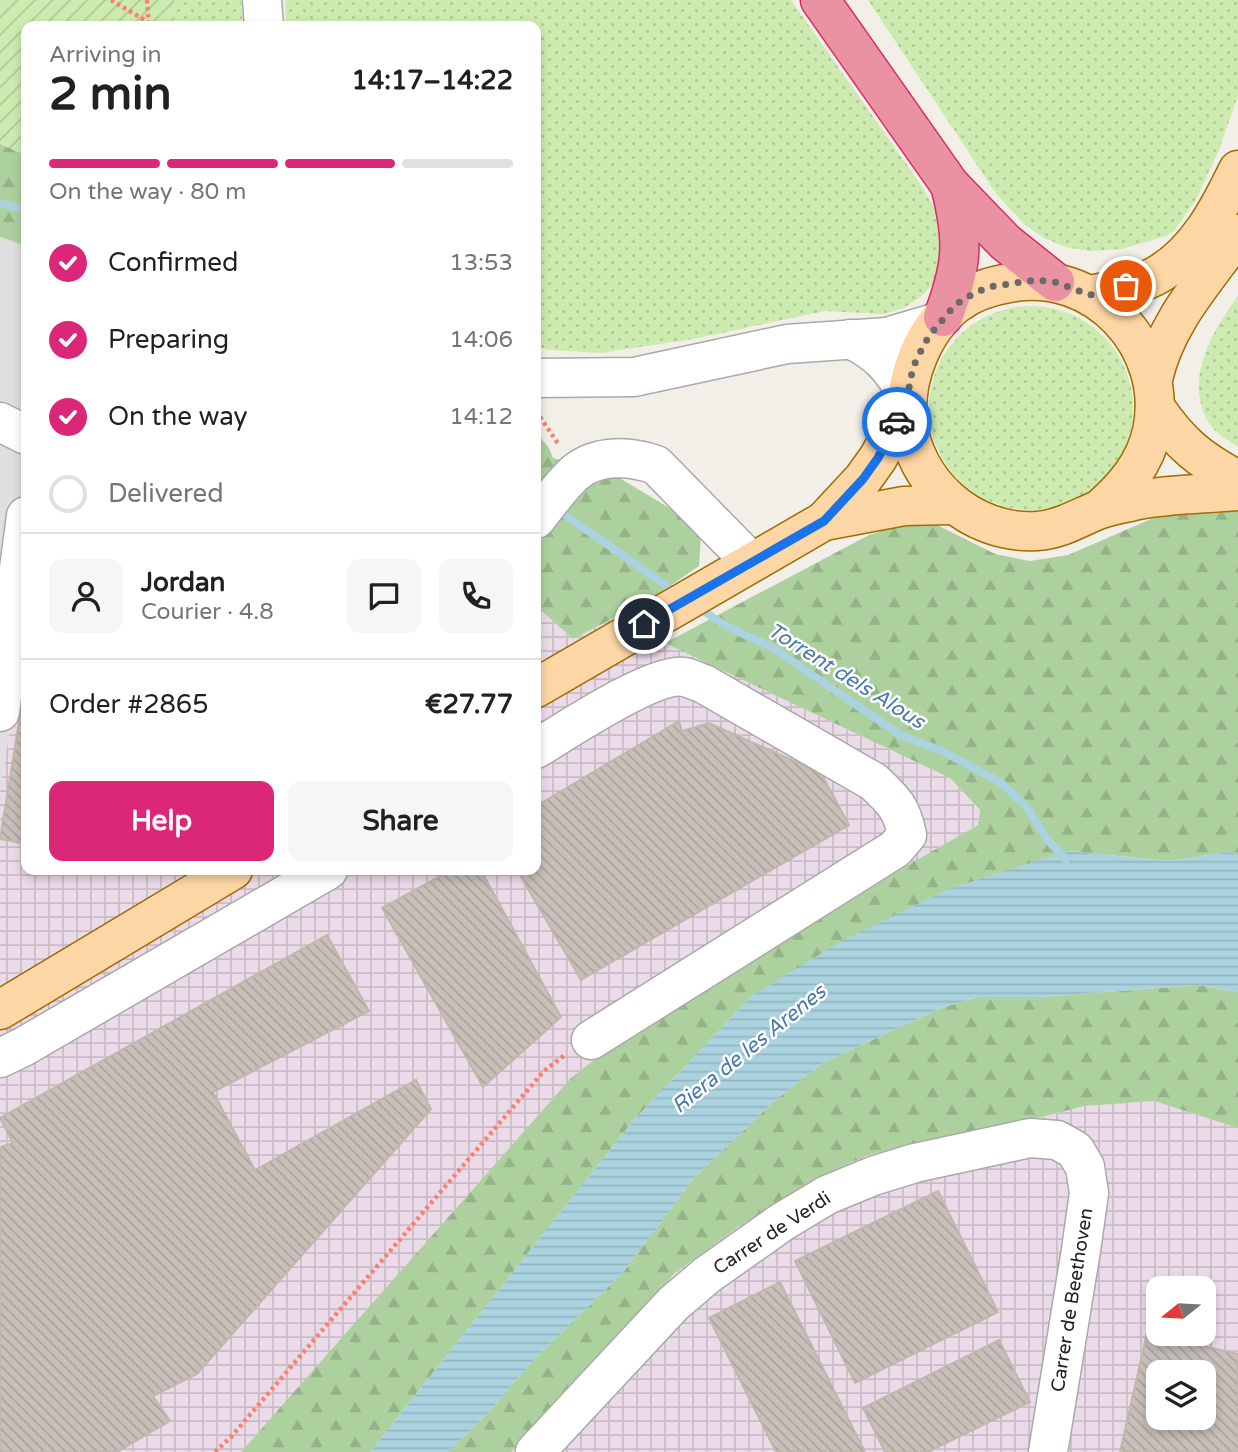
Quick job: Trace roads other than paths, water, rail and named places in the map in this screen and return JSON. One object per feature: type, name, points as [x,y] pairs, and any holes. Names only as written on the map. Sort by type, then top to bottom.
[{"type":"highway","points":[[820,0],[950,185],[1005,242],[1073,288]]},
{"type":"highway","points":[[940,320],[953,291],[961,239],[950,185]]},
{"type":"main road","points":[[1073,288],[1141,282],[1176,262],[1201,234],[1238,170]]},
{"type":"main road","points":[[1100,509],[1130,479],[1145,453],[1152,433],[1157,362],[1173,324],[1189,298],[1238,234]]},
{"type":"main road","points":[[541,685],[824,521],[863,479],[878,458],[907,400],[916,360],[940,320],[955,305],[988,287],[1036,280],[1073,288],[1110,308],[1134,336],[1148,364],[1154,393],[1170,430],[1194,454],[1238,480]]},
{"type":"main road","points":[[907,400],[908,427],[919,461],[939,492],[952,505],[998,527],[1036,531],[1075,522],[1100,509],[1142,499],[1238,491]]},
{"type":"main road","points":[[824,521],[904,506],[952,505]]},
{"type":"main road","points":[[0,1010],[225,875]]},
{"type":"street","points":[[262,0],[264,21]]},
{"type":"street","points":[[541,378],[634,377],[787,344],[887,337],[940,320]]},
{"type":"street","points":[[850,339],[870,348],[892,370],[907,400]]},
{"type":"street","points":[[0,422],[21,432]]},
{"type":"street","points":[[541,513],[577,472],[607,459],[641,459],[656,465],[751,562]]},
{"type":"street","points":[[0,712],[5,646],[21,547]]},
{"type":"street","points":[[541,746],[630,694],[658,681],[682,676],[704,684],[874,782],[896,803],[907,835],[895,849],[591,1041]]},
{"type":"street","points":[[0,1058],[319,875]]},
{"type":"street","points":[[62,1024],[78,963]]},
{"type":"street","name":"Carrer de Verdi","points":[[535,1452],[673,1304],[744,1248],[827,1195],[915,1163],[1000,1143],[1030,1138],[1057,1140],[1075,1150]]},
{"type":"street","name":"Carrer de Beethoven","points":[[1048,1452],[1089,1193],[1086,1167],[1075,1150]]},
{"type":"water","name":"Riera de les Arenes","points":[[1067,851],[1169,861],[1229,852],[1238,854],[1238,992],[1197,985],[1039,997],[978,997],[938,1009],[823,1063],[773,1102],[694,1178],[624,1271],[529,1365],[485,1416],[447,1452],[370,1452],[634,1120],[752,996],[843,940],[949,889]]},
{"type":"waterway","name":"Torrent dels Alous","points":[[0,203],[21,209]]},
{"type":"waterway","name":"Torrent dels Alous","points":[[555,508],[677,593]]},
{"type":"waterway","name":"Torrent dels Alous","points":[[699,608],[726,626],[770,646],[900,735],[940,750],[1000,782],[1026,806],[1047,839],[1066,860]]}]
